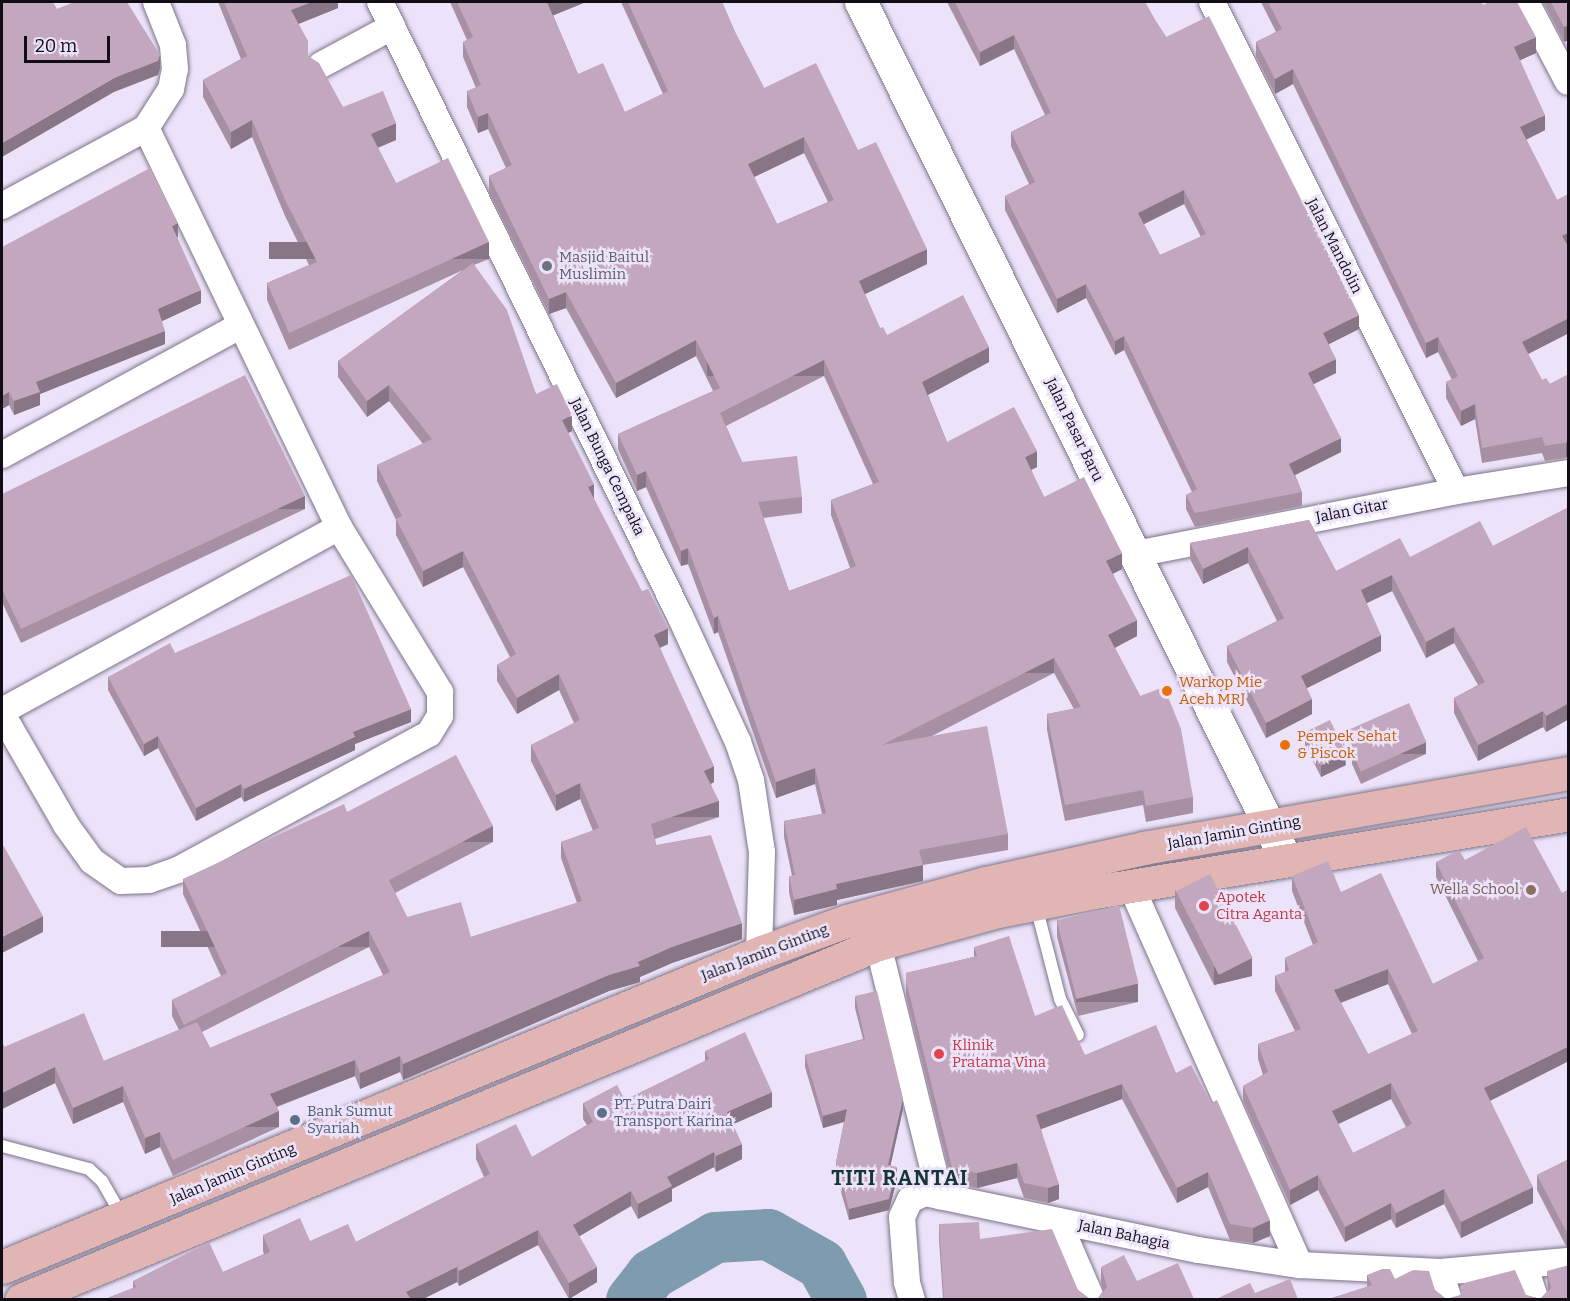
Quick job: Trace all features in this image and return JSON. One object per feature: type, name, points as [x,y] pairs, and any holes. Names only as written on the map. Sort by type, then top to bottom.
[{"type":"main road","name":"Jalan Jamin Ginting","points":[[7,1259],[124,1219],[759,953],[847,921],[986,883],[1144,848],[1569,772]]},
{"type":"main road","points":[[27,1297],[878,944],[1036,904],[1131,886],[1569,814]]},
{"type":"street","points":[[2,206],[146,128],[171,88],[175,69],[173,45],[156,2]]},
{"type":"street","name":"Jalan Bunga Cempaka","points":[[380,2],[680,616],[738,742],[751,780],[762,852],[759,953]]},
{"type":"street","name":"Jalan Pasar Baru","points":[[861,2],[1273,826],[1286,859]]},
{"type":"street","name":"Jalan Mandolin","points":[[1212,2],[1456,491]]},
{"type":"street","points":[[1526,2],[1569,82]]},
{"type":"street","points":[[321,65],[392,27]]},
{"type":"street","points":[[146,128],[339,527],[440,692],[440,716],[429,734],[178,870],[149,880],[121,881],[92,861],[66,825],[2,713],[339,527]]},
{"type":"street","points":[[2,455],[240,326]]},
{"type":"street","name":"Jalan Gitar","points":[[1136,554],[1456,491],[1569,473]]},
{"type":"street","points":[[1131,886],[1300,1265]]},
{"type":"street","points":[[878,944],[940,1196]]},
{"type":"street","name":"Jalan Bahagia","points":[[912,1299],[907,1282],[902,1217],[914,1196],[940,1196],[1198,1250],[1300,1265],[1440,1272],[1525,1267],[1569,1261]]},
{"type":"street","points":[[1058,1221],[1092,1299]]},
{"type":"street","points":[[7,1259],[27,1297]]},
{"type":"street","points":[[1525,1267],[1536,1299]]},
{"type":"street","points":[[1440,1272],[1449,1299]]},
{"type":"lane","points":[[1036,904],[1062,1006],[1078,1035]]},
{"type":"lane","points":[[2,1146],[89,1168],[102,1181],[124,1219]]},
{"type":"building","points":[[2,2],[53,2],[57,9],[74,2],[127,2],[160,55],[158,61],[114,78],[2,143]]},
{"type":"building","points":[[224,2],[312,2],[291,10],[308,41],[308,56],[319,63],[343,107],[383,91],[396,123],[371,134],[396,183],[448,158],[489,242],[289,333],[267,283],[317,262],[285,200],[252,120],[231,132],[203,80],[247,56]]},
{"type":"building","points":[[457,2],[547,2],[578,74],[603,63],[625,112],[668,91],[628,2],[722,2],[764,88],[816,63],[858,150],[876,142],[927,249],[859,281],[880,328],[883,327],[887,335],[963,295],[989,347],[922,382],[947,442],[1014,407],[1037,451],[1025,457],[1044,497],[1084,477],[1122,553],[1106,561],[1137,620],[1108,635],[1140,696],[1164,687],[1181,729],[1193,797],[1146,806],[1143,790],[1065,805],[1047,714],[1081,707],[1054,658],[882,745],[987,726],[1008,834],[919,850],[923,865],[836,884],[837,889],[794,900],[789,876],[795,875],[784,821],[826,813],[815,768],[776,782],[718,616],[714,618],[688,548],[681,551],[646,471],[637,475],[618,434],[720,388],[696,340],[616,383],[566,292],[549,299],[489,176],[512,165],[488,113],[478,117],[467,91],[481,85],[463,42],[473,37]],"holes":[[[804,137],[834,200],[777,224],[748,164]],[[824,360],[879,482],[831,500],[856,566],[789,591],[758,502],[802,497],[797,456],[742,462],[720,413]]]},
{"type":"building","points":[[955,2],[1145,2],[1166,37],[1209,16],[1359,315],[1323,333],[1336,359],[1308,373],[1341,438],[1289,464],[1302,492],[1195,513],[1186,495],[1197,489],[1124,336],[1115,341],[1086,284],[1057,299],[1005,196],[1035,182],[1011,132],[1051,113],[1014,35],[980,52]],"holes":[[[1184,190],[1206,234],[1160,255],[1138,213]]]},
{"type":"building","points":[[1268,2],[1481,2],[1483,5],[1489,2],[1517,2],[1536,37],[1514,47],[1545,115],[1520,127],[1557,200],[1569,194],[1569,232],[1562,236],[1569,248],[1569,318],[1522,342],[1542,380],[1546,378],[1550,384],[1569,374],[1569,442],[1545,446],[1542,437],[1482,448],[1475,404],[1461,411],[1446,382],[1458,376],[1438,337],[1426,343],[1293,69],[1275,79],[1256,42],[1282,29]]},
{"type":"building","points":[[1551,2],[1569,2],[1569,25],[1564,27]]},
{"type":"building","points":[[150,168],[178,223],[172,226],[201,290],[158,309],[165,331],[36,382],[40,392],[14,401],[9,392],[2,396],[2,247]]},
{"type":"building","points":[[473,263],[507,310],[536,394],[557,384],[572,415],[562,420],[594,484],[588,487],[642,591],[648,589],[668,628],[654,635],[714,766],[704,771],[719,801],[651,824],[656,845],[711,835],[742,923],[672,947],[638,962],[640,966],[609,975],[403,1064],[400,1056],[360,1073],[355,1060],[270,1094],[279,1111],[173,1160],[160,1132],[145,1138],[123,1086],[73,1108],[55,1067],[2,1093],[2,1041],[4,1047],[84,1013],[104,1061],[197,1022],[210,1048],[390,972],[369,931],[184,1025],[172,1000],[227,973],[183,879],[344,804],[347,812],[456,755],[493,826],[389,880],[407,917],[461,902],[471,937],[582,901],[561,842],[599,828],[580,783],[556,795],[531,745],[580,720],[559,674],[517,698],[497,665],[516,654],[463,551],[423,571],[396,519],[402,516],[377,465],[432,439],[389,385],[367,401],[338,361]]},
{"type":"building","points":[[245,375],[305,496],[21,629],[2,589],[2,494]]},
{"type":"building","points":[[1569,507],[1569,703],[1546,716],[1543,711],[1478,745],[1454,698],[1485,682],[1454,627],[1426,642],[1392,575],[1361,590],[1381,635],[1301,676],[1312,699],[1266,723],[1227,646],[1284,618],[1248,547],[1203,569],[1190,543],[1309,520],[1336,571],[1400,538],[1410,557],[1480,521],[1493,546]]},
{"type":"building","points":[[351,575],[411,709],[353,732],[355,737],[244,789],[241,784],[196,808],[158,736],[144,744],[108,677],[170,643],[175,653]]},
{"type":"building","points":[[1409,703],[1426,742],[1361,772],[1343,732]]},
{"type":"building","points":[[1330,720],[1346,753],[1321,766],[1305,732]]},
{"type":"building","points":[[1526,827],[1562,893],[1569,889],[1569,1046],[1484,1088],[1533,1187],[1461,1222],[1444,1189],[1396,1213],[1391,1203],[1345,1227],[1318,1175],[1290,1190],[1243,1086],[1268,1072],[1258,1044],[1301,1029],[1275,976],[1289,970],[1285,958],[1318,942],[1292,876],[1328,861],[1341,892],[1381,873],[1433,984],[1484,958],[1436,862],[1459,850],[1465,860]],"holes":[[[1388,969],[1418,1031],[1368,1054],[1334,990]],[[1391,1083],[1412,1124],[1353,1153],[1332,1111]]]},
{"type":"building","points":[[2,843],[43,916],[2,937]]},
{"type":"building","points":[[1210,874],[1253,958],[1219,975],[1176,891]]},
{"type":"building","points":[[1119,905],[1139,984],[1076,999],[1057,920]]},
{"type":"building","points":[[1009,936],[1035,1016],[1062,1005],[1085,1055],[1156,1025],[1176,1073],[1191,1065],[1211,1103],[1217,1100],[1270,1220],[1253,1228],[1230,1224],[1208,1172],[1177,1188],[1122,1084],[1036,1115],[1059,1184],[1048,1188],[1024,1183],[1017,1163],[977,1173],[952,1168],[906,981],[906,973],[977,956],[974,947]]},
{"type":"building","points":[[877,991],[903,1098],[888,1165],[897,1167],[889,1199],[849,1209],[836,1162],[847,1109],[823,1116],[805,1055],[865,1039],[855,996]]},
{"type":"building","points":[[745,1032],[772,1092],[727,1112],[742,1144],[716,1156],[714,1152],[667,1177],[672,1186],[638,1204],[631,1191],[573,1225],[597,1267],[569,1283],[538,1230],[459,1271],[457,1267],[406,1292],[411,1299],[105,1299],[136,1287],[133,1281],[209,1242],[223,1272],[270,1252],[263,1235],[300,1218],[310,1241],[348,1224],[356,1242],[490,1174],[476,1144],[516,1124],[532,1157],[593,1122],[583,1103],[617,1085],[625,1100],[709,1059],[705,1051]]},
{"type":"building","points":[[1569,1159],[1569,1231],[1566,1231],[1537,1175]]},
{"type":"building","points":[[979,1222],[980,1239],[1052,1229],[1078,1290],[1090,1299],[944,1299],[939,1224]]},
{"type":"building","points":[[1124,1255],[1137,1281],[1178,1263],[1194,1299],[1090,1299],[1098,1298],[1107,1287],[1101,1267]]},
{"type":"building","points":[[1569,1265],[1569,1299],[1540,1299],[1551,1288],[1547,1271]]},
{"type":"building","points":[[1382,1269],[1390,1269],[1395,1279],[1413,1270],[1429,1271],[1435,1290],[1446,1299],[1329,1299],[1372,1285],[1367,1275]]},
{"type":"building","points":[[1515,1270],[1526,1295],[1540,1299],[1446,1299],[1460,1295],[1464,1283]]},
{"type":"building","points":[[1290,1279],[1298,1299],[1216,1299],[1250,1283],[1255,1293]]},
{"type":"waterway","points":[[631,1300],[651,1274],[715,1237],[768,1234],[821,1264],[841,1300]]},
{"type":"place","name":"Masjid Baitul Muslimin","points":[[547,266]]},
{"type":"place","name":"Warkop Mie Aceh MRJ","points":[[1167,691]]},
{"type":"place","name":"Pempek Sehat & Piscok","points":[[1285,745]]},
{"type":"place","name":"Wella School","points":[[1531,890]]},
{"type":"place","name":"Apotek Citra Aganta","points":[[1204,906]]},
{"type":"place","name":"Klinik Pratama Vina","points":[[939,1054]]},
{"type":"place","name":"PT. Putra Dairi Transport Karina","points":[[602,1113]]},
{"type":"place","name":"Bank Sumut Syariah","points":[[295,1120]]},
{"type":"district","name":"TITI RANTAI","points":[[900,1178]]}]
